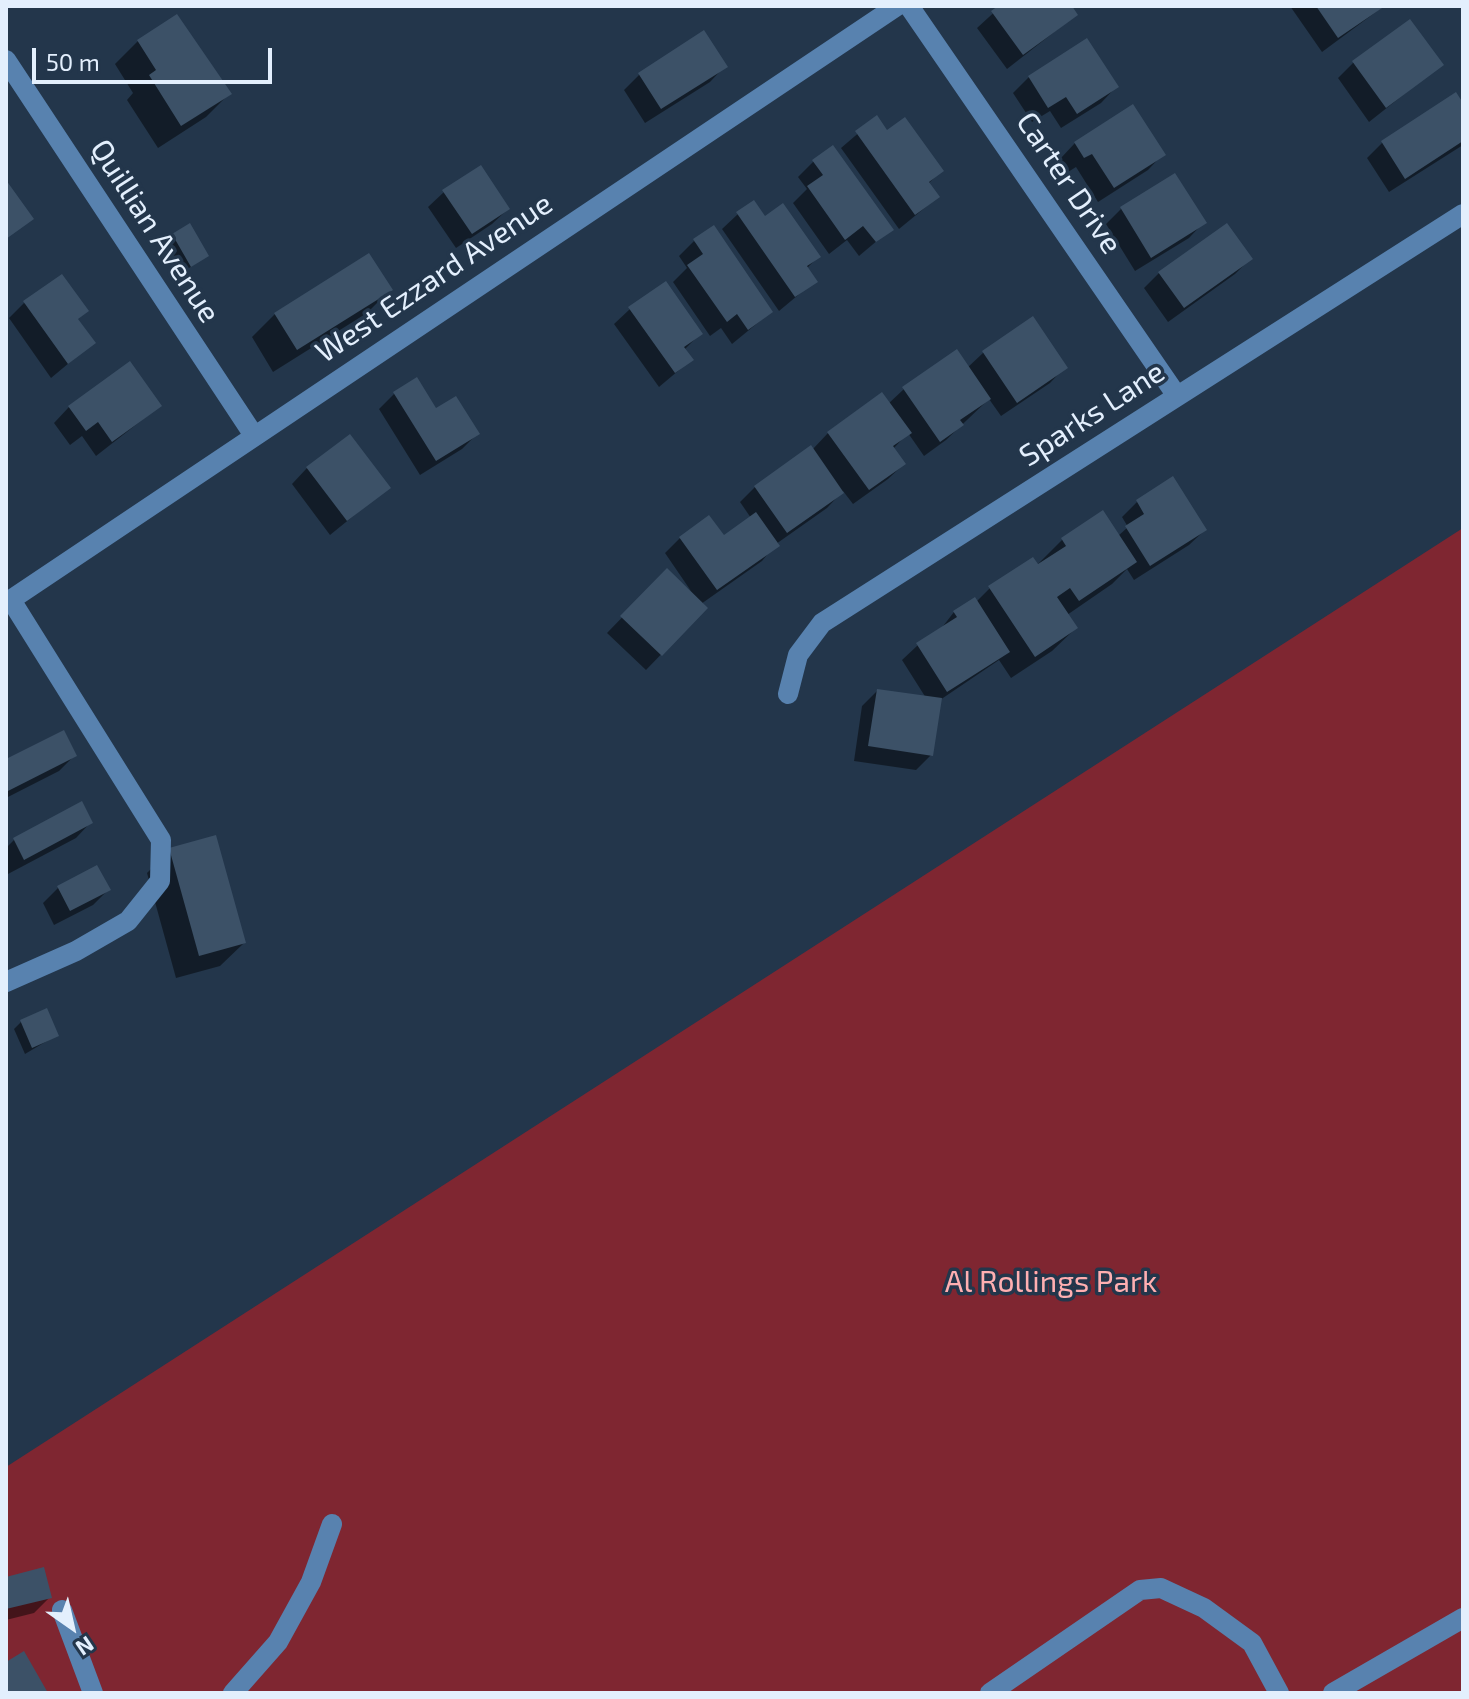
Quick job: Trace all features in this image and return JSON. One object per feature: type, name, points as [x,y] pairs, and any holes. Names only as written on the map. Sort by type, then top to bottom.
[{"type":"street","name":"West Ezzard Avenue","points":[[8,601],[253,434],[897,6]]},
{"type":"street","name":"Carter Drive","points":[[909,6],[1177,396]]},
{"type":"street","name":"Quillian Avenue","points":[[6,60],[253,434]]},
{"type":"street","name":"Sparks Lane","points":[[788,694],[798,655],[822,623],[1463,214]]},
{"type":"street","points":[[6,982],[76,951],[128,921],[160,881],[161,840],[8,601]]},
{"type":"street","points":[[233,1693],[278,1642],[311,1582],[332,1524]]},
{"type":"street","points":[[990,1693],[1140,1590],[1161,1588],[1204,1608],[1252,1643],[1279,1693]]},
{"type":"street","points":[[62,1610],[93,1693]]},
{"type":"street","points":[[1333,1693],[1463,1618]]},
{"type":"green space","name":"Al Rollings Park","points":[[1463,528],[1463,1693],[6,1693],[6,1467]]},
{"type":"building","points":[[998,6],[1072,6],[1078,15],[1023,55],[991,11]]},
{"type":"building","points":[[1316,6],[1385,6],[1338,38]]},
{"type":"building","points":[[177,14],[232,94],[181,126],[149,75],[156,70],[137,40]]},
{"type":"building","points":[[1410,19],[1444,65],[1386,108],[1352,61]]},
{"type":"building","points":[[704,30],[728,67],[661,109],[638,73]]},
{"type":"building","points":[[1087,38],[1119,87],[1077,114],[1066,97],[1048,108],[1028,76]]},
{"type":"building","points":[[1456,92],[1463,103],[1463,141],[1405,179],[1381,141]]},
{"type":"building","points":[[1133,104],[1166,155],[1114,188],[1092,154],[1084,158],[1074,142]]},
{"type":"building","points":[[877,115],[887,130],[905,117],[944,171],[929,182],[940,197],[915,215],[855,131]]},
{"type":"building","points":[[833,145],[894,230],[876,242],[863,226],[845,240],[807,186],[823,175],[812,160]]},
{"type":"building","points":[[481,165],[510,209],[472,234],[442,190]]},
{"type":"building","points":[[1175,173],[1207,223],[1151,258],[1120,207]]},
{"type":"building","points":[[6,180],[34,219],[6,239]]},
{"type":"building","points":[[754,200],[765,216],[783,203],[821,257],[807,266],[818,282],[795,297],[736,212]]},
{"type":"building","points":[[190,223],[209,256],[191,267],[172,234]]},
{"type":"building","points":[[1227,223],[1253,259],[1184,308],[1158,272]]},
{"type":"building","points":[[714,225],[773,312],[748,330],[737,314],[727,322],[687,265],[703,254],[693,239]]},
{"type":"building","points":[[369,253],[393,290],[297,350],[274,313]]},
{"type":"building","points":[[62,274],[89,311],[78,319],[96,343],[68,364],[23,301]]},
{"type":"building","points":[[666,281],[703,334],[684,347],[694,360],[675,373],[628,307]]},
{"type":"building","points":[[1033,316],[1068,368],[1017,403],[982,351]]},
{"type":"building","points":[[957,349],[991,399],[960,420],[964,425],[940,442],[902,387]]},
{"type":"building","points":[[130,361],[162,406],[112,442],[98,422],[86,431],[68,406]]},
{"type":"building","points":[[417,377],[436,408],[456,396],[480,434],[436,461],[393,392]]},
{"type":"building","points":[[882,392],[912,433],[893,446],[906,464],[869,490],[827,432]]},
{"type":"building","points":[[350,434],[391,488],[347,521],[306,467]]},
{"type":"building","points":[[811,445],[844,493],[787,533],[754,486]]},
{"type":"building","points":[[1173,476],[1207,530],[1150,566],[1125,526],[1144,514],[1136,500]]},
{"type":"building","points":[[1103,510],[1137,562],[1079,601],[1070,588],[1057,597],[1078,628],[1035,657],[988,586],[1033,557],[1038,564],[1066,546],[1061,538]]},
{"type":"building","points":[[756,512],[780,546],[717,590],[679,537],[709,515],[724,535]]},
{"type":"building","points":[[667,568],[708,608],[662,656],[620,616]]},
{"type":"building","points":[[975,597],[1010,652],[947,692],[916,643],[957,617],[953,611]]},
{"type":"building","points":[[877,689],[942,698],[933,756],[868,746]]},
{"type":"building","points":[[64,730],[77,756],[6,792],[6,759]]},
{"type":"building","points":[[82,801],[93,823],[24,860],[13,838]]},
{"type":"building","points":[[216,835],[246,943],[199,956],[169,848]]},
{"type":"building","points":[[97,865],[111,890],[70,911],[57,886]]},
{"type":"building","points":[[47,1008],[59,1036],[32,1048],[20,1020]]},
{"type":"building","points":[[44,1567],[52,1598],[6,1609],[6,1577]]},
{"type":"building","points":[[24,1651],[48,1693],[6,1693],[6,1662]]}]
